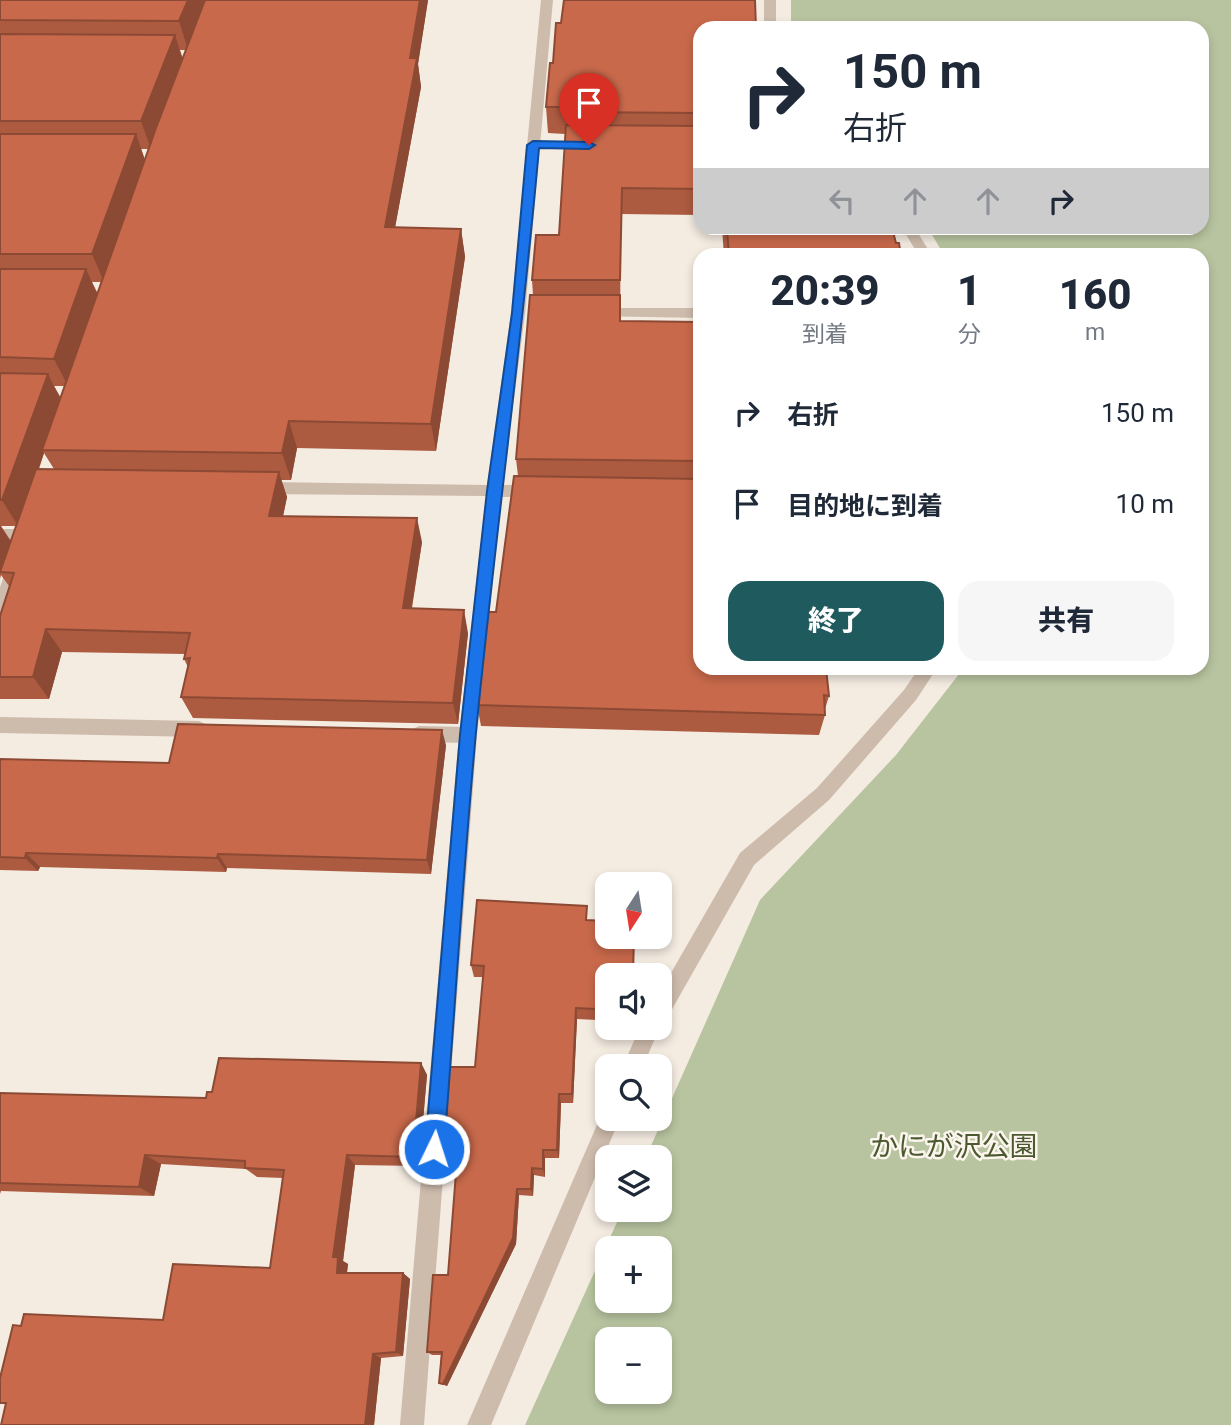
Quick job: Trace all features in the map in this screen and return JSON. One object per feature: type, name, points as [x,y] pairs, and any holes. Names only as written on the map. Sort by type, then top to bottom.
[{"type":"street","points":[[412,1425],[468,735],[494,491],[525,313],[533,145],[547,0]]},
{"type":"street","points":[[770,0],[770,21]]},
{"type":"street","points":[[533,145],[603,145]]},
{"type":"street","points":[[588,313],[693,313]]},
{"type":"street","points":[[248,488],[549,492]]},
{"type":"street","points":[[0,535],[28,528],[0,611]]},
{"type":"street","points":[[672,990],[747,859],[823,794],[910,695],[924,675]]},
{"type":"street","points":[[0,725],[220,729]]},
{"type":"street","points":[[399,733],[468,735]]},
{"type":"street","points":[[479,1425],[604,1131]]},
{"type":"green space","name":"かにが沢公園","points":[[791,0],[1231,0],[1231,1425],[525,1425],[595,1271],[595,1313],[672,1313],[672,1236],[611,1236],[617,1222],[672,1222],[672,1145],[651,1145],[658,1131],[672,1131],[672,1098],[760,900],[896,755],[958,675],[1209,675],[1209,248],[940,248],[932,235],[1209,235],[1209,21],[791,21]]},
{"type":"building","points":[[0,0],[188,0],[179,21],[0,20]]},
{"type":"building","points":[[205,0],[420,0],[410,58],[417,58],[385,227],[461,229],[431,424],[289,421],[282,453],[42,450],[156,128]]},
{"type":"building","points":[[564,0],[755,0],[756,21],[693,21],[693,113],[567,112],[567,107],[546,107],[556,23],[561,23]]},
{"type":"building","points":[[0,34],[175,35],[141,121],[0,121]]},
{"type":"building","points":[[566,125],[693,126],[693,189],[622,188],[620,280],[532,280],[536,235],[559,235]]},
{"type":"building","points":[[0,134],[136,134],[92,254],[0,254]]},
{"type":"building","points":[[728,235],[894,235],[900,248],[728,248]]},
{"type":"building","points":[[0,269],[86,269],[54,359],[0,357]]},
{"type":"building","points":[[530,295],[620,295],[620,321],[693,322],[693,461],[516,459]]},
{"type":"building","points":[[0,373],[48,374],[2,500],[0,500]]},
{"type":"building","points":[[36,469],[279,472],[269,516],[417,518],[403,608],[464,610],[453,703],[181,697],[190,658],[184,659],[190,633],[46,629],[33,677],[0,677],[0,616],[14,573],[0,572]]},
{"type":"building","points":[[514,476],[693,479],[693,675],[827,675],[829,696],[824,695],[825,715],[477,705],[486,612],[496,612]]},
{"type":"building","points":[[178,724],[442,730],[427,860],[218,854],[217,858],[26,853],[25,858],[0,857],[0,759],[169,763]]},
{"type":"building","points":[[477,900],[587,906],[586,920],[595,920],[595,949],[634,949],[633,963],[595,963],[595,1009],[576,1008],[572,1094],[559,1094],[557,1150],[543,1150],[543,1169],[532,1168],[531,1189],[517,1189],[513,1238],[443,1384],[439,1383],[442,1352],[427,1352],[433,1275],[448,1275],[457,1160],[442,1160],[449,1067],[475,1067],[484,966],[471,965]]},
{"type":"building","points":[[219,1058],[421,1063],[413,1157],[347,1155],[333,1257],[338,1257],[337,1273],[403,1273],[396,1352],[373,1354],[365,1425],[1,1425],[6,1403],[0,1403],[0,1378],[13,1325],[21,1326],[24,1314],[163,1320],[173,1264],[270,1268],[284,1170],[245,1168],[245,1161],[145,1155],[139,1187],[0,1183],[0,1093],[206,1098],[207,1092],[212,1092]]},
{"type":"route","points":[[434,1149],[468,735],[494,491],[518,313],[533,145],[589,145]]}]
